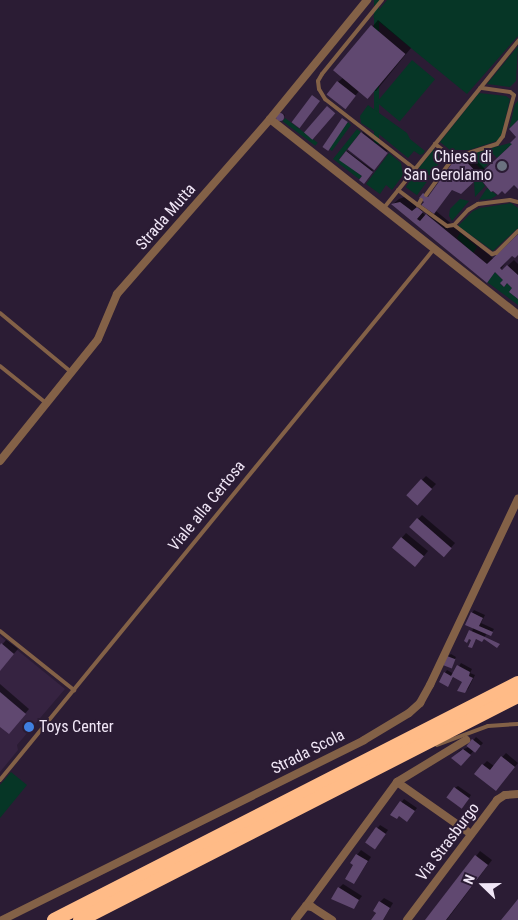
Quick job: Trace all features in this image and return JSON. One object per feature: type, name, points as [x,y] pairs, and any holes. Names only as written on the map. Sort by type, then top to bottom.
[{"type":"highway","points":[[54,920],[518,681]]},
{"type":"highway","points":[[80,920],[518,696]]},
{"type":"street","name":"Strada Mutta","points":[[0,461],[73,373],[98,339],[117,294],[270,119],[367,0]]},
{"type":"street","points":[[270,119],[518,315]]},
{"type":"street","name":"Strada Scola","points":[[2,920],[364,740],[409,713],[420,703],[430,685],[518,499]]},
{"type":"street","points":[[294,920],[309,906],[397,782],[466,740]]},
{"type":"street","points":[[397,782],[472,834]]},
{"type":"street","name":"Via Strasburgo","points":[[407,920],[497,800],[505,795],[518,794]]},
{"type":"street","points":[[309,906],[332,920]]},
{"type":"lane","points":[[382,0],[322,74],[318,81],[319,89],[326,99],[415,169]]},
{"type":"lane","points":[[383,209],[518,41]]},
{"type":"lane","points":[[426,195],[453,158],[497,144],[503,136],[514,95],[510,92],[480,88]]},
{"type":"lane","points":[[435,144],[453,158]]},
{"type":"lane","points":[[398,190],[443,225],[454,225],[492,254],[496,253],[518,231]]},
{"type":"lane","points":[[418,205],[422,200]]},
{"type":"lane","points":[[454,225],[468,210],[478,204],[510,200],[518,202]]},
{"type":"lane","name":"Viale alla Certosa","points":[[0,780],[434,249]]},
{"type":"lane","points":[[0,313],[73,373]]},
{"type":"lane","points":[[0,366],[47,404]]},
{"type":"lane","points":[[0,631],[74,690]]},
{"type":"lane","points":[[385,764],[488,726],[518,724]]},
{"type":"shaded area","points":[[0,636],[65,689],[17,745],[18,750],[0,772]]},
{"type":"green space","points":[[374,0],[379,0],[379,144],[374,144]]},
{"type":"green space","points":[[387,0],[518,0],[518,36],[467,94],[373,17]]},
{"type":"green space","points":[[518,46],[516,81],[510,87],[487,84]]},
{"type":"green space","points":[[412,60],[435,79],[400,121],[377,102]]},
{"type":"green space","points":[[479,93],[506,96],[510,99],[501,137],[497,141],[469,150],[450,150],[440,142]]},
{"type":"green space","points":[[518,101],[518,120],[509,129],[515,104]]},
{"type":"green space","points":[[368,105],[407,133],[410,139],[425,151],[423,154],[420,155],[414,151],[408,158],[380,135],[361,123],[360,116]]},
{"type":"green space","points":[[285,118],[318,143],[315,146],[283,121]]},
{"type":"green space","points":[[348,122],[351,125],[332,151],[328,148]]},
{"type":"green space","points":[[357,129],[361,132],[339,159],[362,176],[359,179],[333,159]]},
{"type":"green space","points":[[512,144],[497,158],[488,149]]},
{"type":"green space","points":[[434,149],[444,157],[429,176],[419,168]]},
{"type":"green space","points":[[483,150],[492,160],[482,170],[467,155]]},
{"type":"green space","points":[[389,153],[401,163],[403,175],[392,190],[386,185],[380,194],[366,184]]},
{"type":"green space","points":[[418,170],[429,178],[417,195],[406,187]]},
{"type":"green space","points":[[479,177],[485,186],[475,197],[474,181]]},
{"type":"green space","points":[[487,188],[497,195],[491,199],[479,200]]},
{"type":"green space","points":[[460,199],[469,201],[452,221],[449,216],[450,209]]},
{"type":"green space","points":[[511,203],[518,208],[518,228],[493,251],[458,226],[473,211]]},
{"type":"green space","points":[[460,233],[477,247],[473,253],[457,238]]},
{"type":"green space","points":[[495,272],[503,280],[500,284],[504,287],[507,283],[512,288],[509,292],[518,299],[518,305],[487,282]]},
{"type":"green space","points":[[11,772],[27,785],[0,818],[0,785]]},
{"type":"building","points":[[371,25],[405,54],[368,99],[333,70]]},
{"type":"building","points":[[337,81],[356,96],[345,109],[327,94]]},
{"type":"building","points":[[312,95],[320,101],[300,128],[292,122]]},
{"type":"building","points":[[327,106],[335,113],[312,140],[304,132]]},
{"type":"building","points":[[280,113],[284,117],[280,121],[276,117]]},
{"type":"building","points":[[342,118],[348,122],[328,151],[322,147]]},
{"type":"building","points":[[518,120],[518,189],[514,185],[505,194],[502,191],[498,195],[493,191],[491,192],[479,177],[461,194],[452,190],[434,214],[421,205],[424,202],[419,198],[423,193],[428,197],[453,162],[461,156],[479,175],[512,144],[510,143],[516,137],[509,129]]},
{"type":"building","points":[[361,132],[388,153],[374,170],[347,149]]},
{"type":"building","points":[[346,151],[373,172],[364,184],[359,180],[362,176],[339,160]]},
{"type":"building","points":[[400,202],[412,211],[417,207],[423,212],[417,219],[420,221],[426,214],[487,264],[518,234],[518,255],[515,258],[512,256],[500,268],[502,270],[507,265],[518,275],[518,299],[509,292],[512,288],[507,283],[504,287],[500,283],[503,280],[495,272],[487,283],[391,204]]},
{"type":"building","points":[[421,479],[432,489],[417,505],[406,495]]},
{"type":"building","points":[[417,518],[452,548],[444,557],[409,527]]},
{"type":"building","points":[[401,537],[424,556],[415,567],[392,548]]},
{"type":"building","points":[[471,612],[483,618],[479,626],[493,632],[491,636],[465,625]]},
{"type":"building","points":[[469,630],[500,644],[497,648],[484,639],[482,642],[476,639],[472,648],[468,647],[471,640],[469,639],[467,643],[464,641]]},
{"type":"building","points":[[1,643],[14,654],[0,671],[0,645]]},
{"type":"building","points":[[447,656],[455,659],[452,669],[443,665]]},
{"type":"building","points":[[457,665],[470,672],[469,676],[473,678],[465,693],[457,691],[462,682],[453,677],[448,687],[439,682],[444,672],[451,676]]},
{"type":"building","points":[[0,692],[26,714],[9,734],[0,727]]},
{"type":"building","points":[[472,739],[481,746],[475,753],[466,746]]},
{"type":"building","points":[[463,749],[471,755],[461,766],[451,758]]},
{"type":"building","points":[[501,756],[515,767],[496,791],[474,774],[482,764],[490,770]]},
{"type":"building","points":[[454,787],[469,798],[462,809],[446,798]]},
{"type":"building","points":[[400,801],[415,811],[407,822],[399,816],[397,819],[390,815]]},
{"type":"building","points":[[376,827],[386,834],[375,849],[365,843]]},
{"type":"building","points":[[356,854],[368,861],[354,884],[345,879],[353,865],[350,863]]},
{"type":"building","points":[[475,855],[488,865],[446,920],[425,920]]},
{"type":"building","points":[[338,887],[359,900],[354,909],[331,899]]},
{"type":"building","points":[[518,899],[518,920],[501,920],[514,904]]},
{"type":"building","points":[[379,901],[390,908],[383,920],[371,920],[376,913],[373,911]]},
{"type":"place","name":"Chiesa di San Gerolamo","points":[[502,166]]},
{"type":"place","name":"Toys Center","points":[[29,727]]}]
